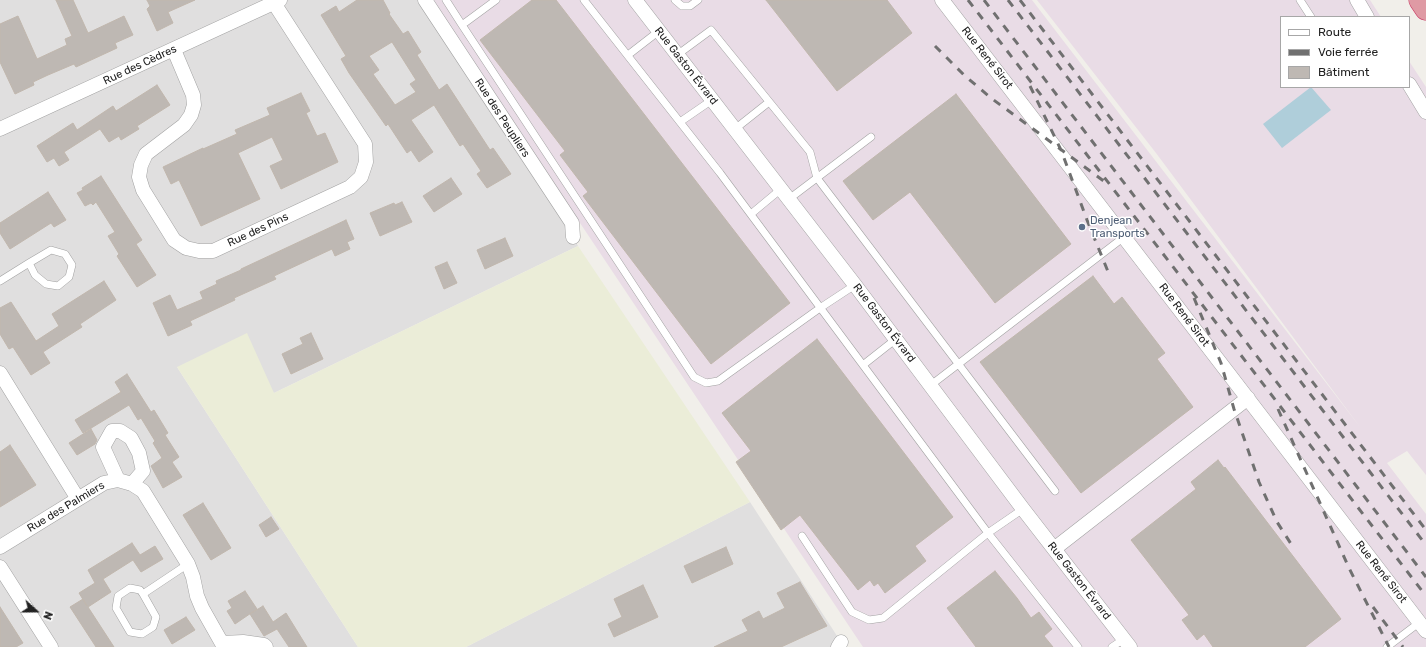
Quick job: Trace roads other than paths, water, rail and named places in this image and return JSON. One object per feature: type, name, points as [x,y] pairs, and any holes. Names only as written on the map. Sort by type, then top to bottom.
[{"type":"highway","points":[[1420,0],[1426,9]]},
{"type":"street","name":"Rue des Peupliers","points":[[425,0],[572,223],[574,237]]},
{"type":"street","name":"Rue Gaston Évrard","points":[[635,0],[855,284],[1054,549],[1122,644]]},
{"type":"street","name":"Rue René Sirot","points":[[942,0],[1423,626]]},
{"type":"street","points":[[1357,0],[1366,16]]},
{"type":"street","name":"Rue des Cèdres","points":[[0,129],[174,50],[275,1]]},
{"type":"street","name":"Rue des Pins","points":[[174,50],[194,96],[194,105],[191,115],[184,125],[146,154],[141,165],[140,177],[143,190],[174,240],[186,248],[199,252],[212,251],[350,187],[361,177],[366,162],[364,144],[275,1]]},
{"type":"street","points":[[1410,86],[1426,112]]},
{"type":"street","points":[[0,373],[78,499]]},
{"type":"street","points":[[1054,549],[1248,398]]},
{"type":"street","name":"Rue des Palmiers","points":[[0,547],[104,483],[125,482],[143,491],[188,564],[202,608],[223,645]]},
{"type":"street","points":[[0,567],[51,647]]},
{"type":"street","points":[[223,645],[243,642],[264,645],[266,647]]},
{"type":"lane","points":[[446,0],[694,377],[706,383],[718,381],[855,284]]},
{"type":"lane","points":[[462,25],[496,0]]},
{"type":"lane","points":[[584,0],[750,214],[988,533],[1078,647]]},
{"type":"lane","points":[[675,0],[682,6],[690,6],[698,0]]},
{"type":"lane","points":[[1300,0],[1310,16]]},
{"type":"lane","points":[[677,55],[711,30],[810,152],[816,178],[1055,491]]},
{"type":"lane","points":[[628,55],[659,31]]},
{"type":"lane","points":[[680,122],[712,100]]},
{"type":"lane","points":[[735,129],[769,102]]},
{"type":"lane","points":[[750,214],[816,178],[871,137]]},
{"type":"lane","points":[[931,385],[1124,237]]},
{"type":"lane","points":[[0,281],[29,263],[51,250],[64,254],[72,265],[69,277],[58,286],[46,284],[35,275],[29,263]]},
{"type":"lane","points":[[863,365],[896,339]]},
{"type":"lane","points":[[802,536],[852,612],[869,620],[883,618],[988,533],[1023,509]]},
{"type":"lane","points":[[143,594],[188,564]]},
{"type":"lane","points":[[130,588],[140,590],[143,594],[156,617],[153,627],[142,634],[130,632],[116,608],[118,596],[130,588]]},
{"type":"lane","points":[[1387,647],[1423,626]]},
{"type":"water","points":[[1310,88],[1312,88],[1331,110],[1282,148],[1263,124]]},
{"type":"railway","points":[[968,0],[1426,596]]},
{"type":"railway","points":[[984,0],[1426,577]]},
{"type":"railway","points":[[1008,0],[1426,545]]},
{"type":"railway","points":[[1020,0],[1426,530]]},
{"type":"railway","points":[[935,46],[964,75],[991,98],[1105,182]]},
{"type":"railway","points":[[1030,86],[1061,150],[1109,274]]},
{"type":"railway","points":[[1194,298],[1221,363],[1234,409],[1259,482],[1277,522],[1293,547]]},
{"type":"railway","points":[[1278,409],[1349,568],[1389,647]]},
{"type":"railway","points":[[1373,607],[1403,647]]},
{"type":"place","name":"Denjean Transports","points":[[1082,227]]}]
